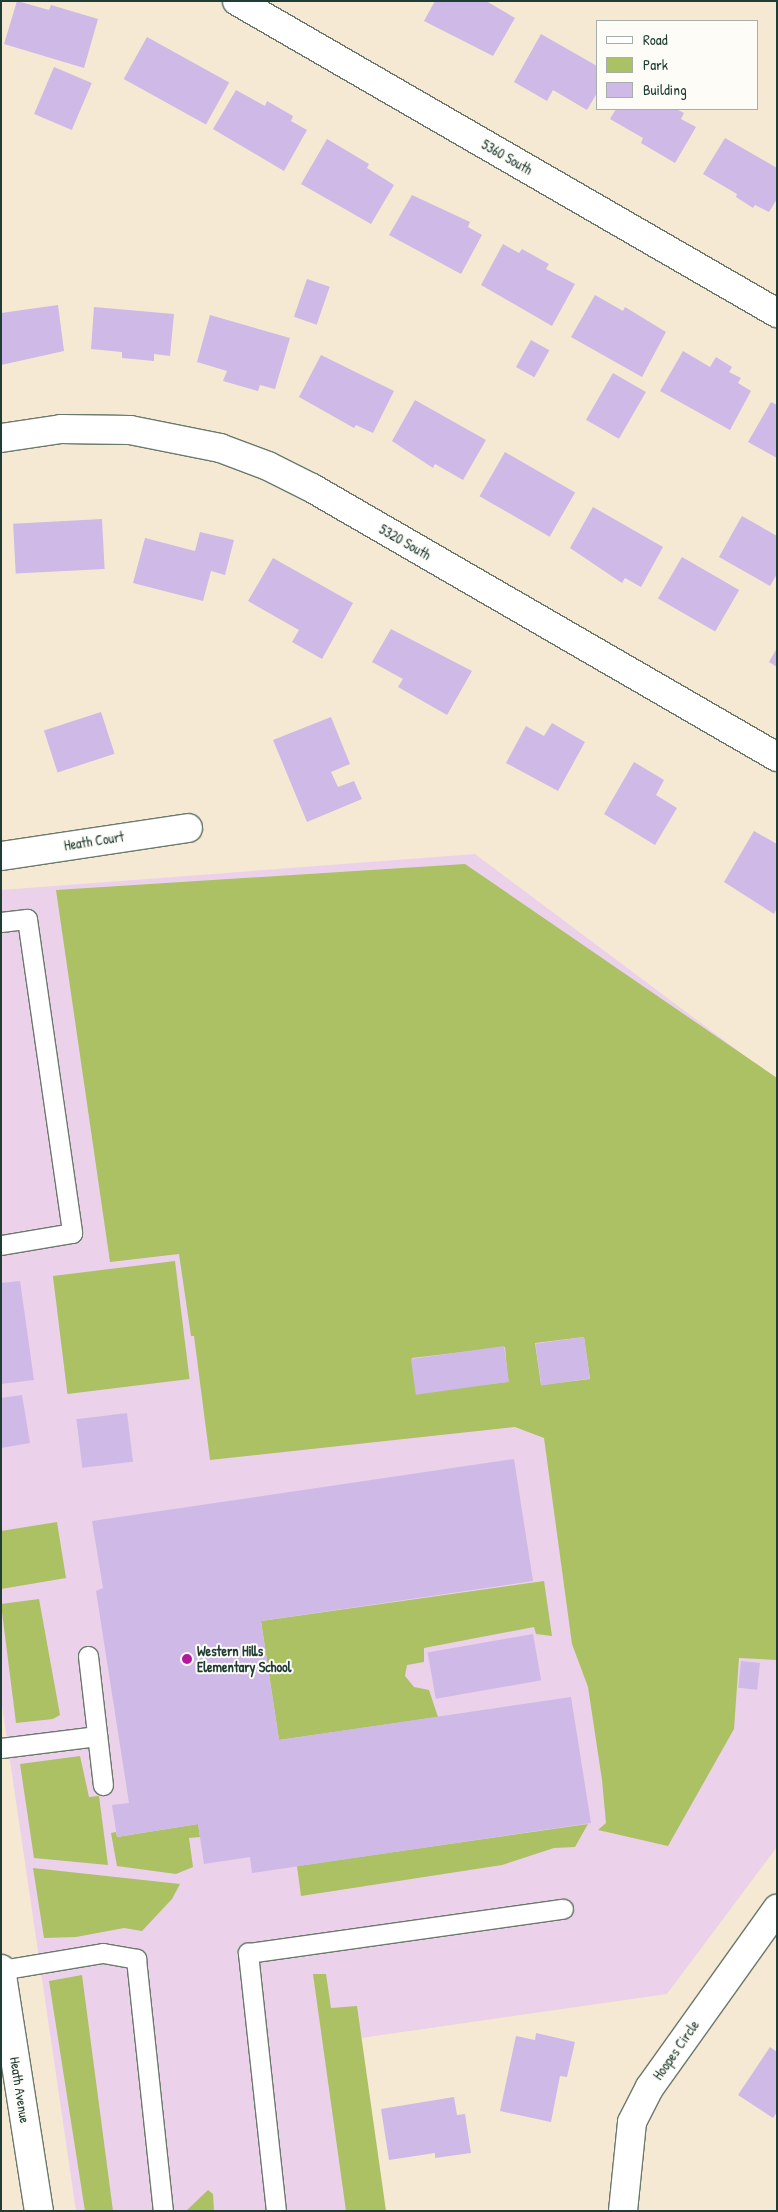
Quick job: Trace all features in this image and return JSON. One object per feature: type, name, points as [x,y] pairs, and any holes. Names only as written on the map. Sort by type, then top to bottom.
[{"type":"street","name":"5360 South","points":[[238,1],[777,313]]},
{"type":"street","name":"5320 South","points":[[1,438],[61,429],[130,430],[220,448],[268,466],[312,488],[777,757]]},
{"type":"street","name":"Heath Court","points":[[1,856],[188,828]]},
{"type":"street","name":"Hoopes Circle","points":[[623,2211],[632,2122],[650,2087],[777,1909]]},
{"type":"street","name":"Heath Avenue","points":[[1,1969],[39,2211]]},
{"type":"lane","points":[[1,922],[27,919],[72,1233],[1,1245]]},
{"type":"lane","points":[[88,1656],[103,1785]]},
{"type":"lane","points":[[1,1748],[98,1736]]},
{"type":"lane","points":[[276,2211],[248,1953],[563,1909]]},
{"type":"lane","points":[[1,1969],[102,1953],[136,1959],[163,2211]]},
{"type":"shaded area","points":[[475,854],[777,1080],[777,1847],[667,1994],[361,2038],[377,2211],[76,2211],[1,1699],[1,890]]},
{"type":"green space","points":[[465,864],[777,1078],[777,1660],[739,1658],[734,1729],[668,1846],[598,1830],[606,1823],[602,1780],[588,1687],[572,1644],[544,1438],[515,1427],[210,1460],[194,1336],[191,1336],[179,1254],[110,1262],[56,890]],"holes":[[[584,1337],[590,1379],[541,1385],[535,1343]],[[505,1347],[508,1382],[416,1392],[412,1358]]]},
{"type":"green space","points":[[175,1261],[190,1379],[67,1394],[53,1276]]},
{"type":"green space","points":[[57,1522],[66,1578],[1,1589],[1,1531]]},
{"type":"green space","points":[[544,1581],[552,1636],[536,1634],[534,1627],[424,1648],[424,1662],[407,1665],[405,1676],[414,1687],[429,1690],[438,1717],[279,1740],[261,1621]]},
{"type":"green space","points":[[39,1599],[60,1715],[53,1719],[16,1723],[1,1604]]},
{"type":"green space","points":[[80,1756],[89,1797],[99,1796],[108,1865],[34,1858],[20,1764]]},
{"type":"green space","points":[[198,1824],[200,1837],[189,1838],[193,1867],[176,1874],[117,1866],[111,1833],[116,1832],[117,1837]]},
{"type":"green space","points":[[588,1824],[575,1847],[554,1848],[502,1865],[301,1896],[297,1866]]},
{"type":"green space","points":[[33,1868],[180,1884],[172,1899],[142,1931],[124,1928],[76,1937],[44,1938]]},
{"type":"green space","points":[[313,1974],[326,1974],[331,2008],[357,2006],[386,2211],[346,2211]]},
{"type":"green space","points":[[82,1975],[113,2211],[85,2211],[49,1981]]},
{"type":"green space","points":[[208,2190],[213,2194],[214,2211],[186,2211]]},
{"type":"building","points":[[17,1],[49,10],[51,5],[98,19],[84,68],[4,44]]},
{"type":"building","points":[[435,1],[486,1],[515,18],[493,56],[424,21]]},
{"type":"building","points":[[541,34],[596,65],[596,95],[587,110],[553,90],[547,101],[514,82]]},
{"type":"building","points":[[147,37],[229,83],[206,125],[124,79]]},
{"type":"building","points":[[54,67],[92,83],[72,130],[34,114]]},
{"type":"building","points":[[236,90],[265,106],[267,101],[293,116],[291,121],[307,130],[284,171],[213,129]]},
{"type":"building","points":[[615,110],[678,110],[684,113],[681,119],[696,127],[675,163],[641,143],[643,138],[610,119]]},
{"type":"building","points":[[725,138],[777,168],[777,199],[769,212],[755,205],[753,208],[736,197],[737,194],[703,174]]},
{"type":"building","points":[[327,139],[369,164],[367,168],[394,185],[371,224],[301,184]]},
{"type":"building","points":[[412,195],[470,222],[468,227],[482,235],[461,274],[389,235]]},
{"type":"building","points":[[503,244],[519,253],[522,249],[549,264],[546,269],[575,284],[552,326],[481,285]]},
{"type":"building","points":[[307,279],[330,287],[317,325],[294,317]]},
{"type":"building","points":[[595,295],[623,311],[625,307],[666,332],[642,377],[571,337]]},
{"type":"building","points":[[58,305],[64,351],[1,365],[1,313]]},
{"type":"building","points":[[94,307],[174,314],[170,356],[154,354],[154,361],[122,358],[122,352],[91,349]]},
{"type":"building","points":[[210,315],[290,338],[275,389],[260,385],[258,391],[223,381],[227,371],[197,362]]},
{"type":"building","points":[[531,340],[549,350],[534,377],[516,367]]},
{"type":"building","points":[[683,351],[710,367],[716,357],[732,367],[729,372],[741,378],[738,383],[751,391],[730,430],[660,391]]},
{"type":"building","points":[[321,355],[394,391],[373,433],[356,425],[354,428],[299,397]]},
{"type":"building","points":[[613,373],[646,392],[619,439],[586,420]]},
{"type":"building","points":[[415,400],[486,440],[463,480],[435,464],[433,468],[392,441]]},
{"type":"building","points":[[771,402],[777,405],[777,458],[748,442]]},
{"type":"building","points":[[505,452],[575,492],[550,537],[480,496]]},
{"type":"building","points":[[593,507],[663,547],[641,587],[625,578],[622,583],[570,548]]},
{"type":"building","points":[[742,516],[777,536],[777,574],[770,586],[719,557]]},
{"type":"building","points":[[102,519],[105,569],[16,574],[13,524]]},
{"type":"building","points":[[200,532],[234,540],[225,575],[211,571],[203,601],[133,583],[145,538],[195,551]]},
{"type":"building","points":[[682,557],[739,590],[715,632],[658,599]]},
{"type":"building","points":[[273,558],[353,603],[322,659],[292,642],[299,630],[248,601]]},
{"type":"building","points":[[391,629],[472,671],[447,715],[398,687],[403,679],[372,662]]},
{"type":"building","points":[[777,648],[777,667],[769,662]]},
{"type":"building","points":[[101,712],[115,754],[58,772],[44,731]]},
{"type":"building","points":[[331,717],[350,764],[331,772],[338,787],[354,781],[362,799],[307,822],[273,740]]},
{"type":"building","points":[[552,723],[585,742],[558,791],[506,763],[526,726],[544,736]]},
{"type":"building","points":[[634,762],[664,780],[656,795],[677,808],[655,845],[604,814]]},
{"type":"building","points":[[754,831],[777,844],[777,908],[774,914],[724,882]]},
{"type":"building","points":[[20,1281],[34,1380],[1,1384],[1,1283]]},
{"type":"building","points":[[584,1337],[590,1379],[541,1385],[535,1344]]},
{"type":"building","points":[[504,1346],[509,1382],[416,1395],[411,1359]]},
{"type":"building","points":[[22,1395],[30,1443],[1,1448],[1,1398]]},
{"type":"building","points":[[127,1413],[133,1462],[82,1468],[76,1419]]},
{"type":"building","name":"Western Hills Elementary School","points":[[514,1459],[533,1581],[261,1621],[279,1740],[571,1697],[591,1823],[252,1873],[250,1857],[204,1864],[198,1824],[117,1837],[112,1805],[129,1803],[96,1591],[103,1588],[92,1521]]},
{"type":"building","points":[[533,1634],[541,1680],[436,1699],[428,1653]]},
{"type":"building","points":[[741,1661],[760,1663],[757,1690],[738,1688]]},
{"type":"building","points":[[536,2033],[575,2042],[567,2077],[560,2076],[551,2122],[500,2111],[516,2036],[535,2040]]},
{"type":"building","points":[[770,2047],[777,2052],[777,2112],[773,2118],[738,2095]]},
{"type":"building","points":[[454,2097],[457,2115],[465,2114],[471,2153],[435,2158],[435,2153],[389,2160],[381,2109]]},
{"type":"place","name":"Western Hills Elementary School","points":[[187,1659]]}]
